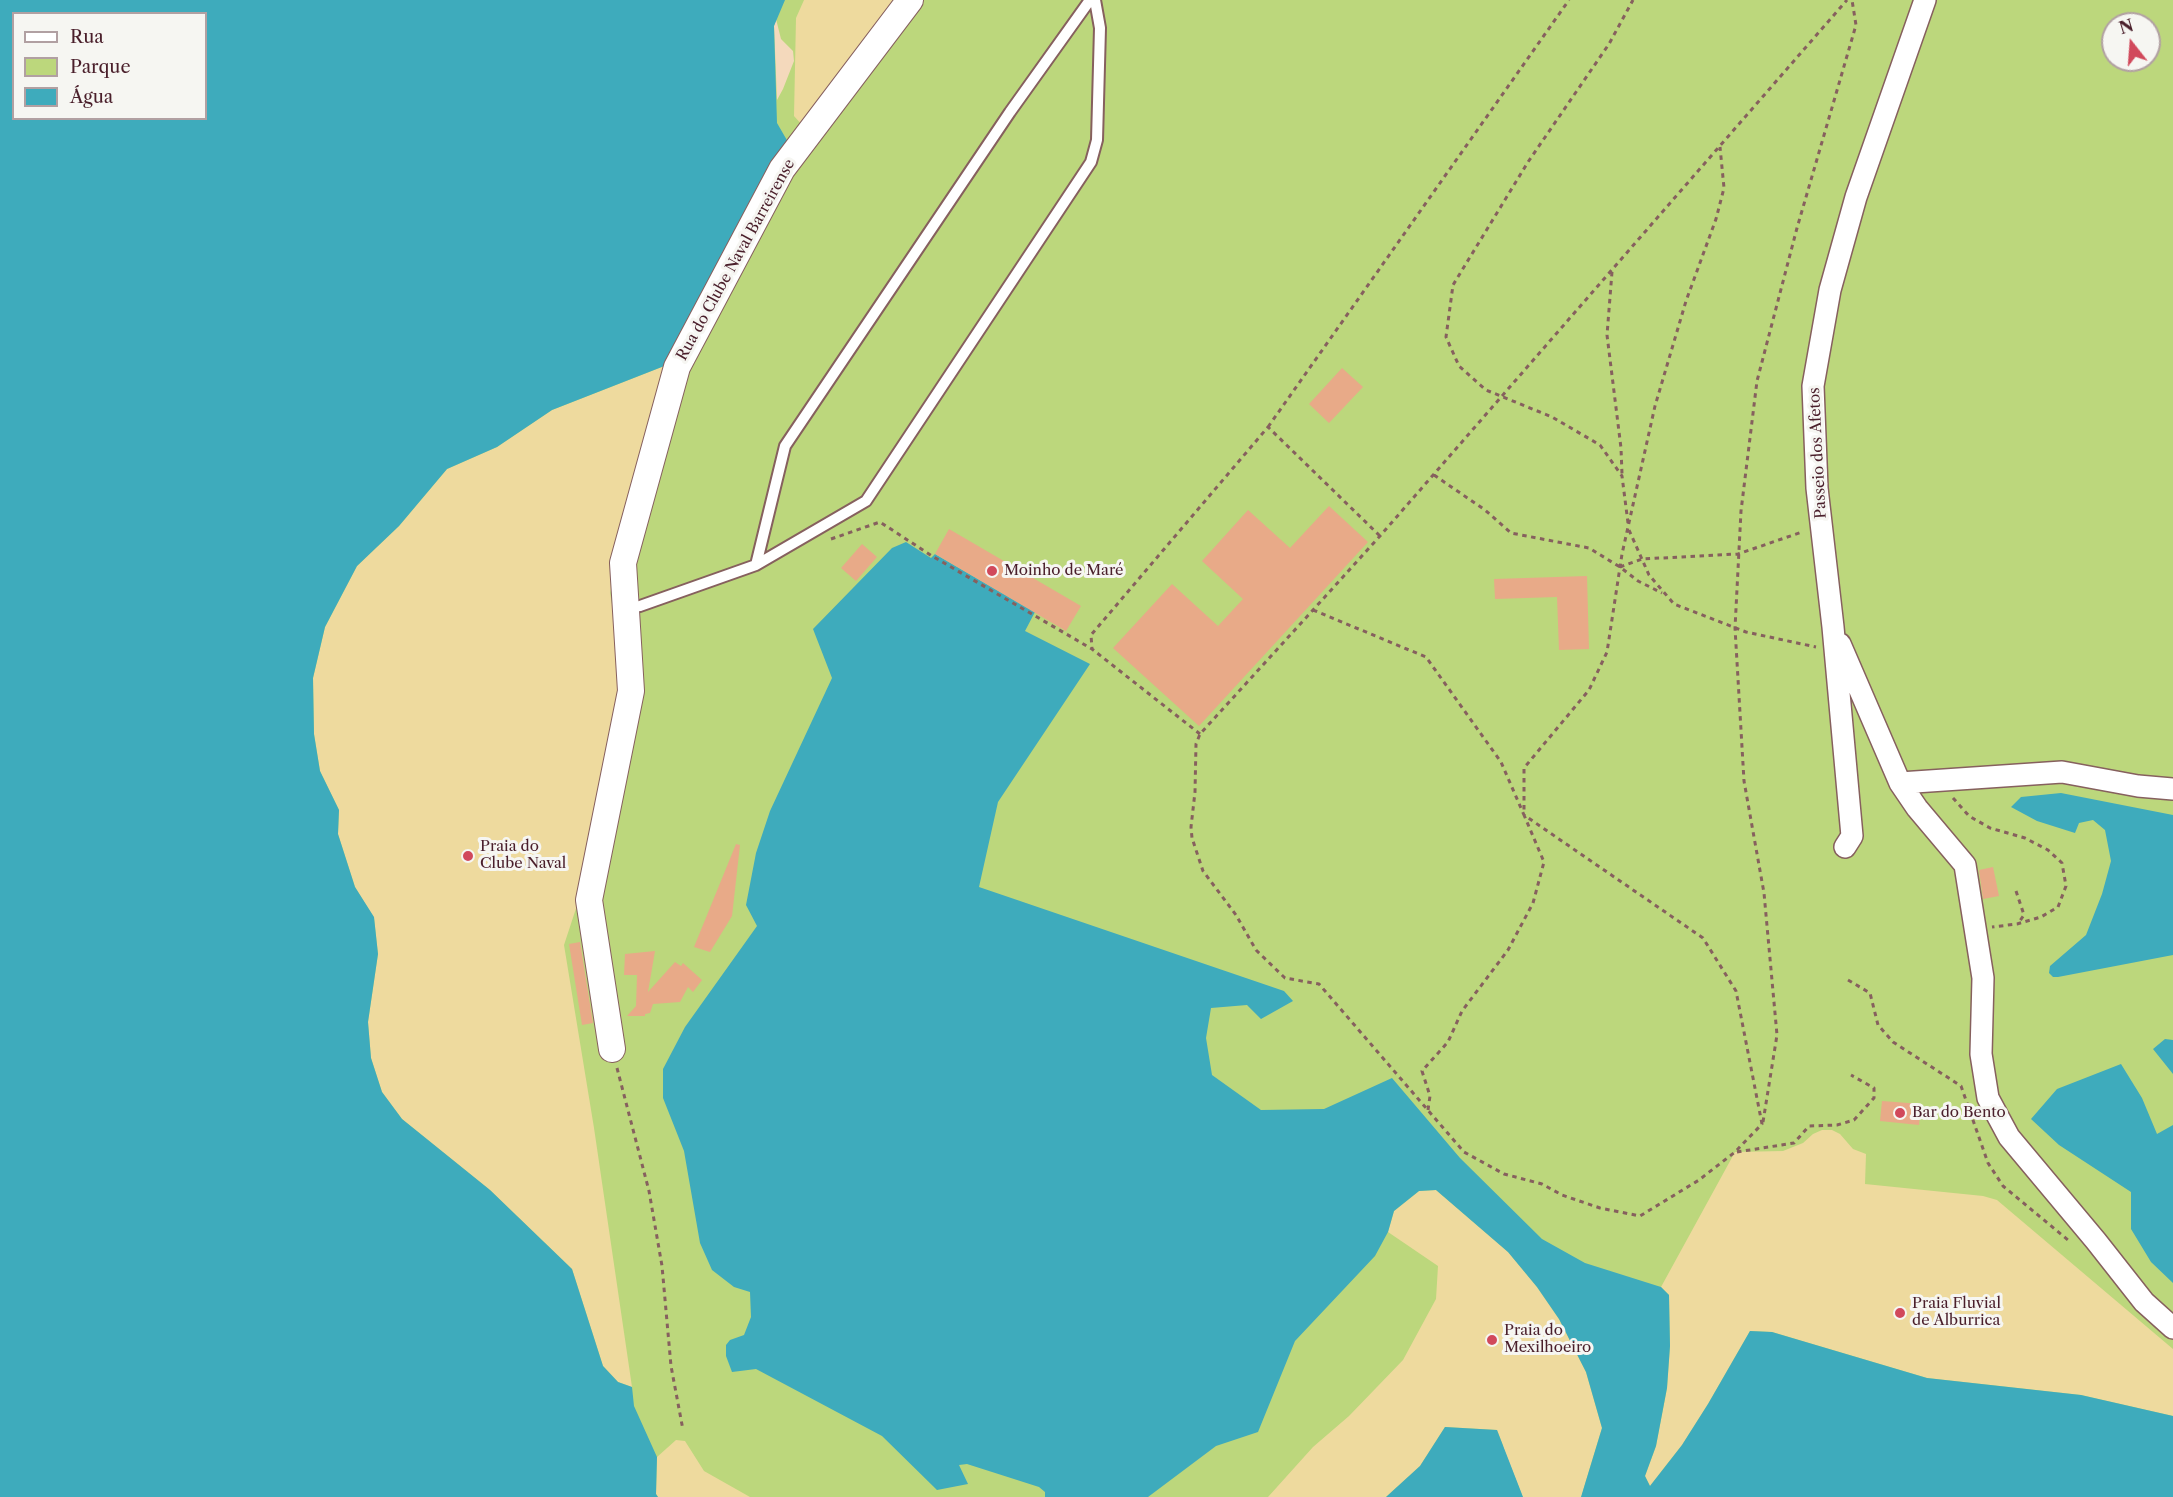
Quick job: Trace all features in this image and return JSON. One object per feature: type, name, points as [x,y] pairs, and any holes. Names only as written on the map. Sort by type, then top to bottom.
[{"type":"street","name":"Rua do Clube Naval Barreirense","points":[[612,1049],[589,900],[631,691],[623,563],[677,367],[782,169],[910,0]]},
{"type":"street","name":"Passeio dos Afetos","points":[[1845,847],[1852,836],[1836,652],[1817,488],[1813,386],[1830,290],[1856,197],[1924,0]]},
{"type":"street","points":[[1833,627],[1900,783],[1917,808],[1965,866],[1983,978],[1981,1054],[1988,1098],[2009,1137],[2144,1302],[2173,1328]]},
{"type":"street","points":[[1900,783],[2062,772],[2138,786],[2173,789]]},
{"type":"lane","points":[[756,565],[785,446],[1010,112],[1090,0]]},
{"type":"lane","points":[[626,608],[640,606],[756,565],[866,501],[1091,162],[1096,140],[1100,28],[1095,0]]},
{"type":"path","points":[[1092,649],[1091,635],[1268,427],[1569,0]]},
{"type":"path","points":[[1622,476],[1600,445],[1552,417],[1503,395],[1485,390],[1459,366],[1446,337],[1454,285],[1528,162],[1609,44],[1633,0]]},
{"type":"path","points":[[1847,0],[1434,475],[1200,734],[1196,744],[1195,792],[1191,827],[1203,872],[1236,915],[1256,950],[1285,978],[1319,984],[1464,1152],[1504,1174],[1542,1184],[1562,1195],[1600,1208],[1640,1216],[1699,1180],[1735,1152],[1762,1124],[1777,1035],[1764,893],[1744,781],[1735,628],[1741,511],[1757,381],[1797,228],[1856,25],[1852,0]]},
{"type":"path","points":[[1524,815],[1524,768],[1589,690],[1607,652],[1620,567],[1655,406],[1686,301],[1716,219],[1724,188],[1720,146]]},
{"type":"path","points":[[1612,270],[1607,335],[1628,528],[1649,575],[1674,604],[1746,632],[1836,652]]},
{"type":"path","points":[[1268,427],[1380,536]]},
{"type":"path","points":[[1434,475],[1485,510],[1511,533],[1589,548],[1638,581],[1666,595]]},
{"type":"path","points":[[824,542],[880,522],[933,556],[1092,649],[1200,734]]},
{"type":"path","points":[[1620,567],[1642,559],[1738,554],[1821,526]]},
{"type":"path","points":[[1313,610],[1426,657],[1502,762],[1544,862],[1533,903],[1508,950],[1462,1011],[1448,1042],[1422,1071],[1430,1096],[1428,1110]]},
{"type":"path","points":[[1938,780],[1969,816],[1990,828],[2025,838],[2048,850],[2062,863],[2066,886],[2058,907],[2042,917],[2017,924],[1976,929]]},
{"type":"path","points":[[1524,815],[1703,938],[1736,991],[1762,1124]]},
{"type":"path","points":[[2016,891],[2024,915],[2017,924]]},
{"type":"path","points":[[612,1049],[649,1191],[662,1266],[671,1366],[683,1430]]},
{"type":"path","points":[[1735,1152],[1794,1143],[1809,1125],[1837,1125],[1854,1120],[1874,1098],[1874,1088],[1851,1075]]},
{"type":"green space","points":[[0,0],[177,12],[12,12],[12,120],[20,120],[142,160],[474,0],[2173,0],[2173,1497],[1581,1497],[1588,1470],[1503,1446],[1523,1497],[438,1497],[45,713]],"holes":[[[776,19],[781,39],[793,51],[794,61],[777,100],[774,26]]]},
{"type":"sand","points":[[804,0],[900,0],[803,126],[794,116],[796,18]]},
{"type":"sand","name":"Praia do Clube Naval","points":[[672,363],[610,593],[626,681],[586,878],[564,945],[594,1128],[632,1387],[618,1382],[603,1366],[572,1269],[490,1190],[402,1119],[382,1092],[371,1058],[368,1022],[378,954],[374,918],[355,887],[338,834],[339,810],[320,771],[314,734],[313,678],[325,627],[357,566],[399,526],[447,469],[497,447],[552,410]]},
{"type":"sand","name":"Praia Fluvial de Alburrica","points":[[1822,1130],[1832,1130],[1840,1134],[1853,1149],[1866,1154],[1865,1184],[1983,1196],[1997,1200],[2173,1349],[2173,1416],[2081,1395],[1927,1378],[1772,1332],[1750,1331],[1682,1445],[1650,1486],[1645,1476],[1656,1446],[1667,1388],[1670,1346],[1669,1295],[1661,1287],[1735,1152],[1783,1151],[1803,1143]]},
{"type":"sand","name":"Praia do Mexilhoeiro","points":[[1436,1190],[1508,1252],[1537,1287],[1559,1319],[1586,1372],[1602,1428],[1581,1497],[1523,1497],[1497,1430],[1445,1427],[1420,1466],[1386,1497],[1268,1497],[1313,1447],[1349,1416],[1403,1360],[1436,1299],[1438,1266],[1388,1232],[1394,1211],[1419,1191]]},
{"type":"sand","points":[[676,1440],[685,1441],[704,1471],[750,1497],[658,1497],[656,1494],[657,1457]]},
{"type":"water","points":[[0,0],[785,0],[774,26],[777,123],[788,142],[672,363],[552,410],[497,447],[447,469],[399,526],[357,566],[325,627],[313,678],[314,734],[320,771],[339,810],[338,834],[355,887],[374,917],[378,954],[368,1022],[371,1058],[382,1092],[402,1119],[490,1190],[572,1269],[603,1366],[618,1382],[632,1387],[634,1406],[657,1457],[656,1494],[658,1497],[0,1497]]},
{"type":"water","points":[[906,542],[931,558],[935,554],[1035,612],[1025,631],[1090,664],[998,802],[979,887],[1284,991],[1293,1001],[1261,1019],[1247,1005],[1211,1008],[1206,1038],[1212,1075],[1261,1110],[1324,1109],[1392,1078],[1460,1158],[1542,1239],[1585,1263],[1661,1287],[1669,1295],[1670,1346],[1667,1388],[1656,1446],[1645,1476],[1650,1486],[1682,1445],[1750,1331],[1772,1332],[1927,1378],[2081,1395],[2173,1416],[2173,1497],[1581,1497],[1602,1428],[1586,1372],[1559,1319],[1537,1287],[1508,1252],[1436,1190],[1419,1191],[1394,1211],[1388,1232],[1375,1256],[1295,1341],[1258,1432],[1216,1446],[1148,1497],[1045,1497],[1045,1492],[1039,1487],[967,1464],[959,1465],[968,1484],[937,1490],[882,1436],[756,1369],[732,1372],[726,1356],[726,1345],[730,1340],[744,1335],[751,1317],[750,1292],[734,1287],[712,1270],[700,1243],[684,1151],[663,1098],[663,1069],[685,1027],[757,926],[746,905],[756,853],[770,811],[832,678],[813,629],[892,548]]},
{"type":"water","points":[[2061,793],[2173,815],[2173,955],[2058,977],[2053,977],[2049,973],[2050,966],[2086,935],[2102,894],[2111,861],[2105,830],[2093,820],[2079,823],[2075,833],[2037,821],[2011,807],[2021,797]]},
{"type":"water","points":[[2165,1039],[2173,1040],[2173,1074],[2153,1049]]},
{"type":"water","points":[[2121,1064],[2142,1098],[2157,1134],[2173,1125],[2173,1283],[2151,1262],[2131,1229],[2131,1192],[2059,1145],[2031,1119],[2057,1089]]},
{"type":"water","points":[[1445,1427],[1497,1430],[1523,1497],[1386,1497],[1420,1466]]},
{"type":"building","points":[[1342,368],[1363,387],[1329,423],[1309,404]]},
{"type":"building","points":[[1329,506],[1368,542],[1199,726],[1113,648],[1172,584],[1218,626],[1243,599],[1202,561],[1248,510],[1290,548]]},
{"type":"building","name":"Moinho de Maré","points":[[949,529],[1081,606],[1066,631],[935,554]]},
{"type":"building","points":[[862,544],[877,557],[856,581],[841,568]]},
{"type":"building","points":[[1587,576],[1589,649],[1559,650],[1557,597],[1495,599],[1494,579]]},
{"type":"building","points":[[736,844],[740,845],[732,916],[710,952],[694,947]]},
{"type":"building","points":[[1993,867],[1999,896],[1983,899],[1979,870]]},
{"type":"building","points":[[580,942],[593,1023],[582,1025],[569,944]]},
{"type":"building","points":[[655,951],[648,992],[675,962],[681,966],[683,963],[702,980],[693,992],[688,987],[680,1002],[653,1004],[650,1013],[645,1016],[627,1016],[636,1006],[637,975],[624,975],[625,954]]},
{"type":"building","name":"Bar do Bento","points":[[1882,1101],[1921,1104],[1919,1125],[1880,1121]]},
{"type":"place","name":"Moinho de Maré","points":[[992,571]]},
{"type":"place","name":"Praia do Clube Naval","points":[[468,856]]},
{"type":"place","name":"Bar do Bento","points":[[1900,1113]]},
{"type":"place","name":"Praia Fluvial de Alburrica","points":[[1900,1313]]},
{"type":"place","name":"Praia do Mexilhoeiro","points":[[1492,1340]]}]
